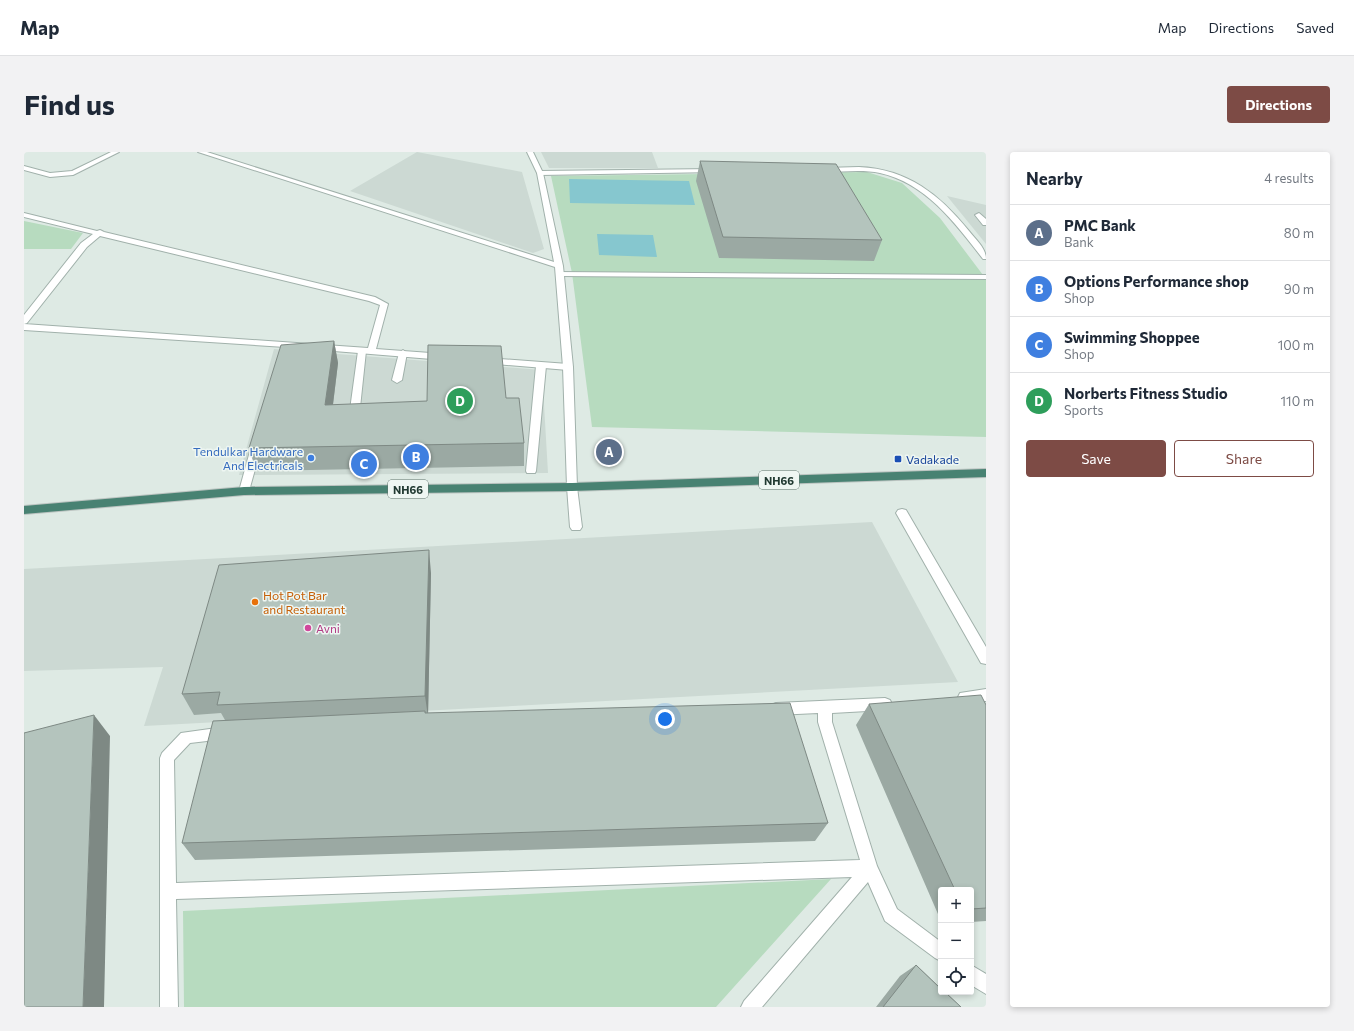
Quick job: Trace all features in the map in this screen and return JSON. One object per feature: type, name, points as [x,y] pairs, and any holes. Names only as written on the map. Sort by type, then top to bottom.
[{"type":"highway","name":"NH66","points":[[24,510],[244,491],[572,487],[986,473]]},
{"type":"street","points":[[24,168],[50,175],[73,173],[116,152]]},
{"type":"street","points":[[201,152],[559,270],[986,277]]},
{"type":"street","points":[[530,152],[540,173],[559,270],[568,367],[572,487],[576,527]]},
{"type":"street","points":[[819,170],[879,171],[904,178],[936,200],[956,220],[986,257]]},
{"type":"street","points":[[540,173],[723,171]]},
{"type":"street","points":[[24,215],[100,232],[372,299],[384,304],[366,351],[354,417]]},
{"type":"street","points":[[979,215],[986,223]]},
{"type":"street","points":[[24,320],[84,245],[100,232]]},
{"type":"street","points":[[24,327],[284,348],[403,353],[457,358]]},
{"type":"street","points":[[398,380],[403,353]]},
{"type":"street","points":[[480,360],[568,367]]},
{"type":"street","points":[[531,470],[541,366]]},
{"type":"street","points":[[244,491],[260,432]]},
{"type":"street","points":[[902,513],[986,659]]},
{"type":"street","points":[[954,698],[986,695]]},
{"type":"street","points":[[762,710],[899,702]]},
{"type":"street","points":[[825,707],[825,722],[870,868],[891,915],[938,950]]},
{"type":"street","points":[[169,1007],[167,758],[186,737],[240,732]]},
{"type":"street","points":[[168,891],[870,868]]},
{"type":"street","points":[[750,1007],[870,868]]},
{"type":"street","points":[[974,976],[986,984]]},
{"type":"shaded area","points":[[417,152],[522,172],[544,249],[533,253],[350,191]]},
{"type":"shaded area","points":[[541,152],[652,152],[658,168],[549,168]]},
{"type":"shaded area","points":[[947,196],[986,205],[986,244]]},
{"type":"shaded area","points":[[274,349],[542,370],[548,473],[239,475]]},
{"type":"shaded area","points":[[872,522],[958,682],[144,726],[163,667],[24,671],[24,569]]},
{"type":"green space","points":[[867,172],[902,183],[940,218],[986,279],[986,437],[592,427],[572,273],[551,176]]},
{"type":"green space","points":[[24,221],[83,233],[71,249],[24,249]]},
{"type":"green space","points":[[831,879],[716,1007],[184,1007],[183,911]]},
{"type":"water","points":[[569,179],[689,181],[695,205],[570,203]]},
{"type":"water","points":[[597,234],[653,235],[657,257],[599,255]]},
{"type":"building","points":[[700,161],[836,164],[882,240],[723,237]]},
{"type":"building","points":[[334,341],[325,405],[427,401],[428,345],[501,346],[506,398],[519,398],[524,443],[249,448],[281,345]]},
{"type":"building","points":[[429,550],[425,696],[217,705],[220,692],[182,694],[219,565]]},
{"type":"building","points":[[981,695],[986,705],[986,908],[974,909],[974,887],[954,887],[869,704]]},
{"type":"building","points":[[790,703],[828,823],[182,843],[213,721],[425,711],[425,713]]},
{"type":"building","points":[[94,715],[83,1007],[24,1007],[24,733]]},
{"type":"building","points":[[916,965],[938,986],[938,995],[948,995],[961,1007],[883,1007]]},
{"type":"place","name":"Norberts Fitness Studio","points":[[460,401]]},
{"type":"place","name":"PMC Bank","points":[[609,452]]},
{"type":"place","name":"Options Performance shop","points":[[416,457]]},
{"type":"place","name":"Tendulkar Hardware And Electricals","points":[[311,458]]},
{"type":"place","name":"Vadakade","points":[[898,459]]},
{"type":"place","name":"Swimming Shoppee","points":[[364,464]]},
{"type":"place","name":"Hot Pot Bar and Restaurant","points":[[255,602]]},
{"type":"place","name":"Avni","points":[[308,628]]}]
